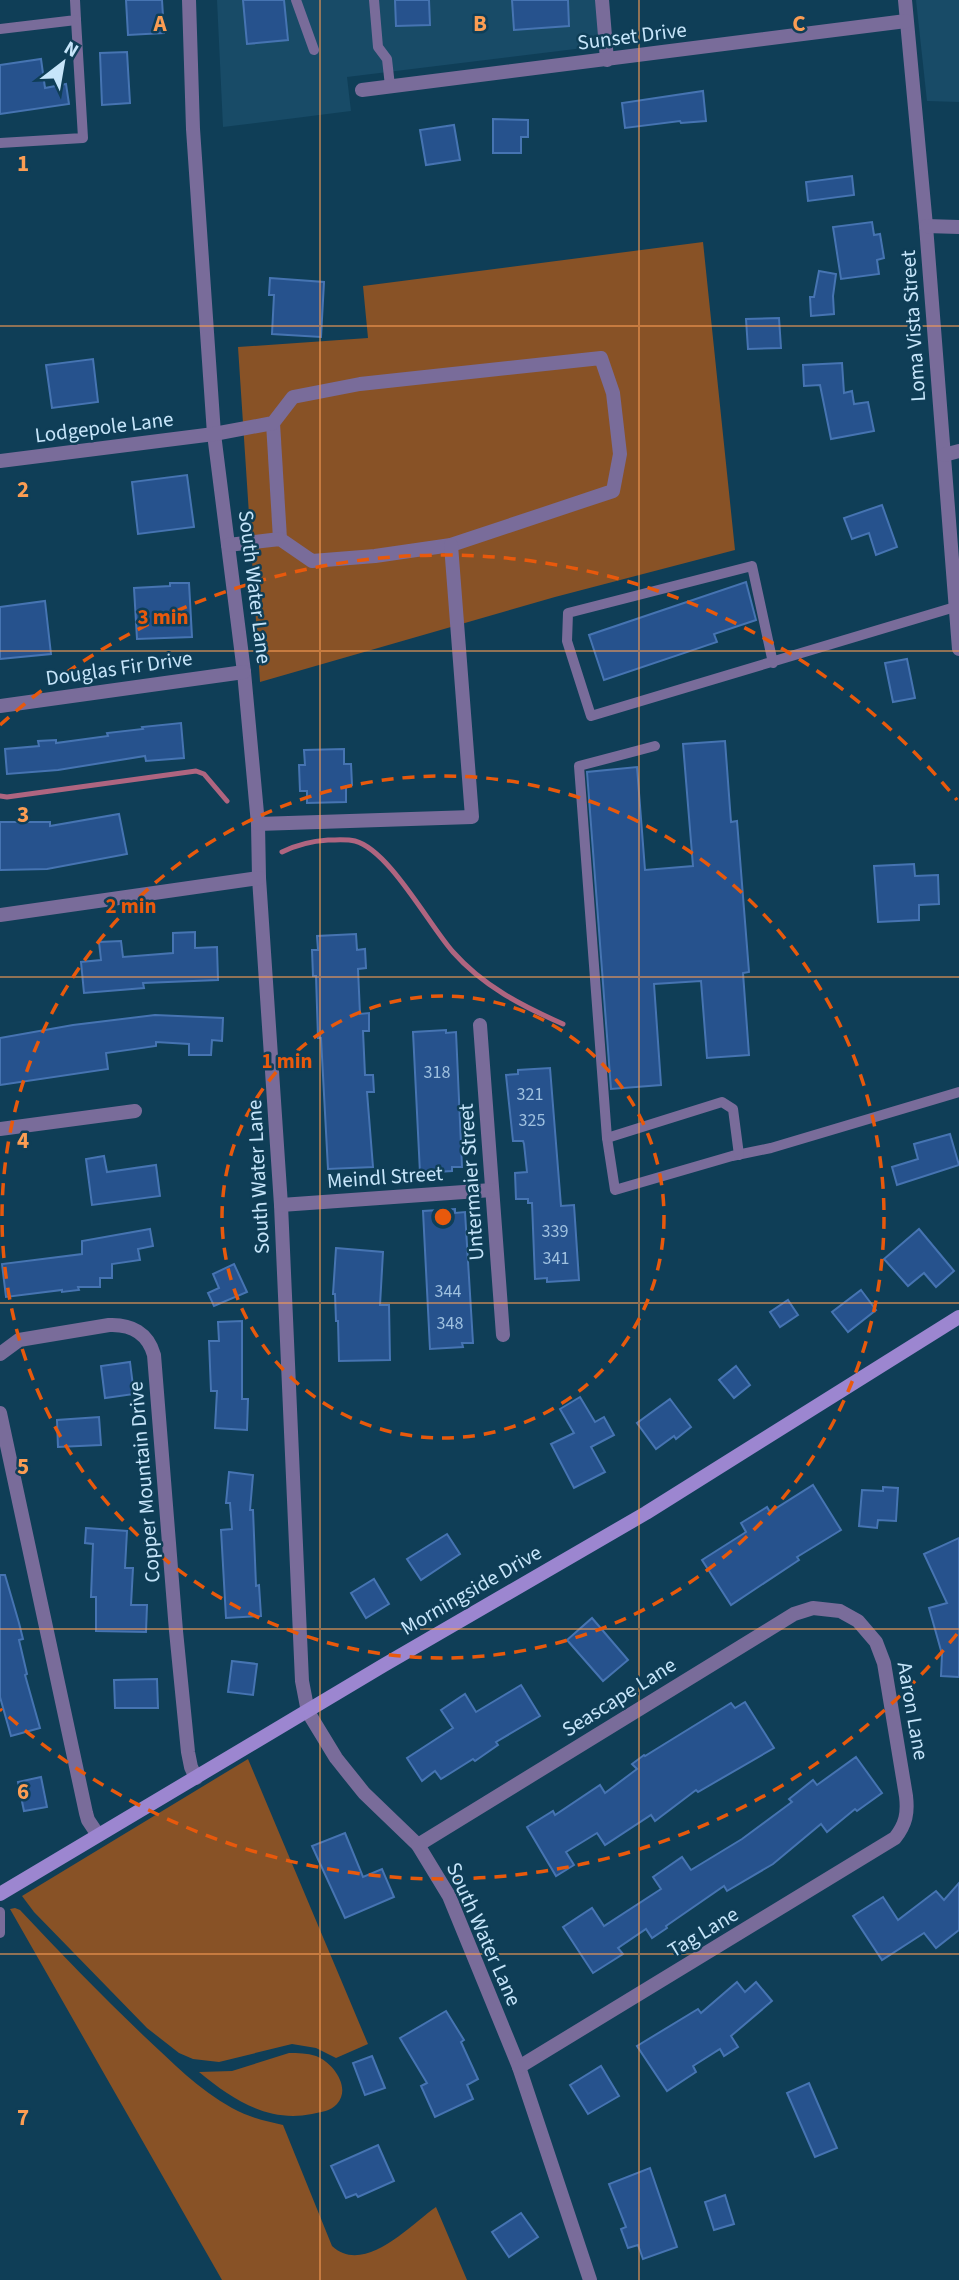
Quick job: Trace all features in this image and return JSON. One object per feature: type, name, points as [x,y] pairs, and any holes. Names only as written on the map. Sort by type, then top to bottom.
[{"type":"street","name":"South Water Lane","points":[[188,0],[214,434],[244,672],[258,824],[259,878],[281,1205],[302,1681],[308,1712],[348,1775],[418,1845],[449,1896],[519,2067],[590,2280]]},
{"type":"street","points":[[602,0],[607,60]]},
{"type":"street","name":"Loma Vista Street","points":[[905,0],[926,226],[959,649]]},
{"type":"street","name":"Sunset Drive","points":[[362,90],[906,21]]},
{"type":"street","points":[[926,226],[959,227]]},
{"type":"street","points":[[228,545],[279,539],[312,561],[375,556],[451,545],[613,491],[620,454],[613,393],[601,358],[360,384],[293,397],[273,423],[279,539]]},
{"type":"street","name":"Lodgepole Lane","points":[[0,461],[214,434],[273,423]]},
{"type":"street","points":[[944,455],[959,451]]},
{"type":"street","points":[[258,824],[472,817],[451,545]]},
{"type":"street","name":"Douglas Fir Drive","points":[[0,706],[244,672]]},
{"type":"street","points":[[0,915],[259,878]]},
{"type":"street","name":"Untermaier Street","points":[[480,1025],[503,1335]]},
{"type":"street","points":[[0,1129],[135,1111]]},
{"type":"street","name":"Meindl Street","points":[[281,1205],[492,1190]]},
{"type":"street","name":"Morningside Drive","points":[[0,1894],[384,1665],[646,1513],[959,1317]]},
{"type":"street","name":"Copper Mountain Drive","points":[[0,1353],[19,1339],[121,1324],[134,1328],[151,1344],[189,1761],[197,1778]]},
{"type":"street","points":[[0,1413],[86,1813],[99,1835]]},
{"type":"street","name":"Seascape Lane","points":[[418,1845],[794,1614],[823,1607],[848,1615]]},
{"type":"street","name":"Aaron Lane","points":[[848,1615],[870,1634],[884,1663],[908,1812],[904,1827]]},
{"type":"street","name":"Tag Lane","points":[[519,2067],[883,1847],[904,1827]]},
{"type":"lane","points":[[0,143],[83,138],[75,0]]},
{"type":"lane","points":[[296,0],[314,50]]},
{"type":"lane","points":[[374,0],[378,47],[387,59],[390,86]]},
{"type":"lane","points":[[0,29],[76,20]]},
{"type":"lane","points":[[773,663],[752,566],[568,613],[566,641],[591,716],[773,663],[955,607]]},
{"type":"lane","points":[[655,747],[579,766],[607,1138],[615,1190],[771,1148],[959,1092]]},
{"type":"lane","points":[[607,1138],[722,1102],[733,1110],[739,1155]]},
{"type":"lane","points":[[0,1912],[0,1933]]},
{"type":"shaded area","points":[[217,0],[603,0],[608,45],[347,77],[351,111],[223,127]]},
{"type":"shaded area","points":[[916,0],[959,0],[959,102],[927,101]]},
{"type":"shaded area","points":[[703,242],[735,550],[555,597],[260,682],[238,347],[368,338],[363,286]]},
{"type":"shaded area","points":[[248,1759],[368,2044],[336,2058],[316,2048],[292,2044],[219,2062],[193,2059],[179,2053],[147,2028],[34,1912],[22,1896]]},
{"type":"shaded area","points":[[10,1909],[20,1910],[129,2022],[197,2084],[238,2111],[283,2125],[332,2246],[345,2254],[372,2252],[400,2235],[436,2207],[467,2280],[222,2280]]},
{"type":"shaded area","points":[[289,2053],[316,2056],[334,2069],[342,2090],[335,2106],[322,2112],[296,2116],[265,2112],[237,2100],[199,2072],[232,2071]]},
{"type":"building","points":[[126,0],[162,0],[164,33],[128,35]]},
{"type":"building","points":[[243,0],[284,0],[288,40],[247,44]]},
{"type":"building","points":[[395,0],[429,0],[430,25],[396,26]]},
{"type":"building","points":[[512,0],[568,0],[569,26],[514,30]]},
{"type":"building","points":[[127,52],[130,103],[102,105],[100,53]]},
{"type":"building","points":[[41,59],[45,88],[66,84],[69,104],[0,114],[0,65]]},
{"type":"building","points":[[703,91],[706,121],[680,121],[625,128],[622,103]]},
{"type":"building","points":[[493,119],[528,120],[528,137],[521,137],[521,153],[493,153]]},
{"type":"building","points":[[454,125],[460,160],[426,165],[420,130]]},
{"type":"building","points":[[852,176],[854,195],[808,201],[806,182]]},
{"type":"building","points":[[872,222],[874,235],[880,234],[884,258],[877,260],[879,274],[841,279],[833,227]]},
{"type":"building","points":[[819,271],[836,274],[834,314],[811,316],[810,297],[814,297]]},
{"type":"building","points":[[270,278],[324,282],[321,337],[272,334],[274,295],[269,295]]},
{"type":"building","points":[[779,318],[781,348],[748,349],[746,319]]},
{"type":"building","points":[[93,359],[98,402],[52,408],[46,365]]},
{"type":"building","points":[[842,363],[844,393],[852,391],[854,404],[868,402],[874,431],[831,439],[820,385],[804,386],[803,365]]},
{"type":"building","points":[[187,475],[194,527],[138,534],[132,482]]},
{"type":"building","points":[[882,505],[897,547],[876,555],[869,533],[852,539],[844,518]]},
{"type":"building","points":[[746,582],[756,620],[714,634],[717,642],[604,680],[589,635]]},
{"type":"building","points":[[170,583],[189,583],[192,637],[137,639],[134,588],[170,586]]},
{"type":"building","points":[[45,601],[51,654],[0,659],[0,607]]},
{"type":"building","points":[[907,659],[915,698],[893,702],[885,663]]},
{"type":"building","points":[[181,723],[184,758],[146,761],[145,756],[58,770],[7,774],[5,749],[39,746],[38,741],[56,740],[56,743],[108,736],[107,733],[143,729],[142,727]]},
{"type":"building","points":[[725,741],[731,822],[737,821],[749,972],[743,973],[749,1055],[707,1058],[701,981],[654,984],[661,1085],[611,1089],[587,772],[637,767],[645,870],[693,866],[683,744]]},
{"type":"building","points":[[344,749],[344,764],[351,764],[352,785],[346,786],[346,802],[307,803],[307,791],[300,791],[299,765],[305,765],[304,750]]},
{"type":"building","points":[[119,814],[127,854],[47,869],[0,870],[0,822],[50,822],[50,826]]},
{"type":"building","points":[[914,864],[915,876],[938,875],[939,904],[919,905],[919,920],[878,922],[874,866]]},
{"type":"building","points":[[195,932],[195,948],[217,947],[218,980],[143,983],[144,988],[84,993],[81,962],[101,960],[99,942],[121,941],[123,957],[173,953],[173,933]]},
{"type":"building","points":[[356,934],[357,950],[365,949],[366,968],[358,969],[360,1014],[369,1013],[369,1031],[363,1031],[365,1075],[373,1075],[374,1092],[367,1092],[373,1167],[328,1169],[321,1038],[318,1038],[316,976],[313,976],[312,950],[318,950],[317,936]]},
{"type":"building","points":[[155,1015],[223,1018],[222,1041],[212,1040],[211,1055],[189,1055],[189,1044],[156,1042],[156,1046],[106,1053],[108,1069],[0,1085],[0,1038],[73,1025]]},
{"type":"building","points":[[446,1030],[446,1033],[456,1032],[462,1167],[452,1167],[452,1171],[420,1173],[413,1032]]},
{"type":"building","points":[[550,1068],[561,1206],[574,1205],[579,1280],[547,1282],[547,1278],[535,1279],[532,1203],[528,1203],[528,1199],[516,1199],[515,1173],[527,1172],[523,1141],[513,1141],[506,1075],[518,1074],[518,1070]]},
{"type":"building","points":[[950,1134],[959,1165],[897,1185],[892,1167],[918,1159],[914,1144]]},
{"type":"building","points":[[104,1156],[107,1172],[156,1165],[160,1196],[92,1205],[86,1159]]},
{"type":"building","points":[[455,1209],[455,1213],[465,1212],[473,1343],[462,1343],[463,1347],[430,1349],[423,1211]]},
{"type":"building","points":[[150,1229],[153,1246],[138,1249],[140,1260],[112,1264],[112,1278],[100,1278],[100,1287],[78,1287],[79,1290],[6,1297],[2,1264],[82,1254],[82,1241]]},
{"type":"building","points":[[919,1229],[954,1271],[936,1287],[924,1273],[908,1286],[884,1259]]},
{"type":"building","points":[[336,1248],[383,1252],[380,1305],[389,1305],[390,1360],[339,1361],[338,1321],[333,1294]]},
{"type":"building","points":[[234,1264],[247,1292],[214,1306],[208,1293],[219,1288],[213,1274]]},
{"type":"building","points":[[861,1290],[876,1310],[848,1332],[832,1312]]},
{"type":"building","points":[[788,1300],[798,1315],[780,1327],[770,1312]]},
{"type":"building","points":[[242,1321],[242,1399],[248,1399],[247,1430],[215,1428],[217,1391],[211,1391],[209,1341],[219,1341],[218,1322]]},
{"type":"building","points":[[130,1362],[134,1394],[105,1398],[101,1366]]},
{"type":"building","points":[[736,1366],[750,1385],[734,1398],[719,1380]]},
{"type":"building","points":[[580,1397],[595,1422],[604,1417],[614,1435],[591,1447],[605,1472],[574,1488],[551,1444],[574,1433],[560,1409]]},
{"type":"building","points":[[670,1399],[691,1427],[676,1439],[674,1436],[656,1449],[637,1423]]},
{"type":"building","points":[[99,1417],[101,1445],[58,1447],[57,1420]]},
{"type":"building","points":[[229,1472],[253,1475],[250,1510],[253,1510],[256,1586],[259,1585],[261,1616],[226,1618],[221,1530],[232,1529],[230,1503],[226,1503]]},
{"type":"building","points":[[813,1485],[841,1530],[797,1557],[799,1560],[731,1605],[702,1560],[746,1532],[741,1523],[767,1507],[770,1512]]},
{"type":"building","points":[[883,1487],[898,1488],[896,1521],[878,1520],[877,1528],[859,1526],[862,1490],[883,1491]]},
{"type":"building","points":[[86,1528],[127,1531],[125,1568],[133,1568],[131,1605],[147,1605],[146,1632],[96,1631],[96,1597],[91,1597],[93,1544],[85,1543]]},
{"type":"building","points":[[447,1534],[460,1554],[421,1580],[407,1559]]},
{"type":"building","points":[[959,1538],[959,1677],[941,1676],[942,1654],[929,1608],[947,1603],[924,1554]]},
{"type":"building","points":[[0,1575],[5,1575],[19,1623],[23,1639],[19,1640],[27,1674],[25,1675],[40,1728],[11,1736],[0,1697]]},
{"type":"building","points":[[374,1579],[389,1604],[366,1618],[351,1593]]},
{"type":"building","points":[[592,1618],[628,1660],[603,1681],[567,1640]]},
{"type":"building","points":[[232,1661],[257,1664],[253,1695],[228,1692]]},
{"type":"building","points":[[157,1679],[158,1708],[115,1708],[114,1680]]},
{"type":"building","points":[[521,1685],[540,1716],[496,1742],[498,1745],[475,1761],[473,1759],[441,1779],[435,1771],[422,1781],[407,1758],[453,1728],[441,1710],[465,1694],[476,1712]]},
{"type":"building","points":[[745,1702],[774,1748],[698,1792],[696,1790],[655,1821],[651,1815],[605,1845],[597,1833],[566,1852],[574,1865],[556,1876],[527,1827],[553,1811],[555,1815],[600,1785],[605,1793],[637,1769],[632,1764],[644,1755],[731,1703],[735,1708]]},
{"type":"building","points":[[856,1757],[882,1793],[857,1811],[855,1809],[827,1832],[821,1824],[773,1864],[727,1891],[724,1886],[652,1938],[646,1929],[618,1948],[623,1954],[593,1973],[563,1927],[592,1908],[604,1926],[661,1889],[653,1877],[682,1857],[691,1870],[742,1839],[792,1802],[789,1799],[813,1780],[817,1785]]},
{"type":"building","points":[[41,1777],[47,1807],[24,1811],[18,1782]]},
{"type":"building","points":[[345,1833],[363,1877],[382,1869],[394,1897],[345,1918],[312,1846]]},
{"type":"building","points":[[959,1883],[959,1930],[936,1948],[924,1933],[882,1960],[853,1916],[883,1897],[898,1920],[936,1891],[944,1900]]},
{"type":"building","points":[[737,1982],[745,1992],[756,1982],[772,2001],[731,2036],[738,2047],[724,2056],[720,2049],[693,2066],[696,2072],[667,2091],[637,2046],[698,2009],[701,2013]]},
{"type":"building","points":[[446,2011],[464,2040],[461,2042],[478,2079],[467,2085],[473,2099],[435,2117],[421,2086],[427,2083],[400,2038]]},
{"type":"building","points":[[372,2056],[385,2088],[365,2095],[353,2063]]},
{"type":"building","points":[[601,2066],[619,2096],[588,2114],[570,2085]]},
{"type":"building","points":[[809,2083],[837,2148],[815,2157],[787,2093]]},
{"type":"building","points":[[378,2145],[394,2181],[358,2197],[356,2194],[346,2198],[331,2166]]},
{"type":"building","points":[[650,2168],[677,2247],[643,2259],[638,2245],[628,2248],[621,2229],[626,2227],[609,2184]]},
{"type":"building","points":[[725,2195],[734,2224],[714,2230],[705,2202]]},
{"type":"building","points":[[521,2213],[538,2237],[509,2257],[492,2232]]},
{"type":"waterway","points":[[0,796],[196,771],[204,774],[227,801]]},
{"type":"waterway","points":[[282,852],[328,840],[352,840],[368,847],[395,873],[443,940],[477,975],[504,994],[563,1024]]}]
